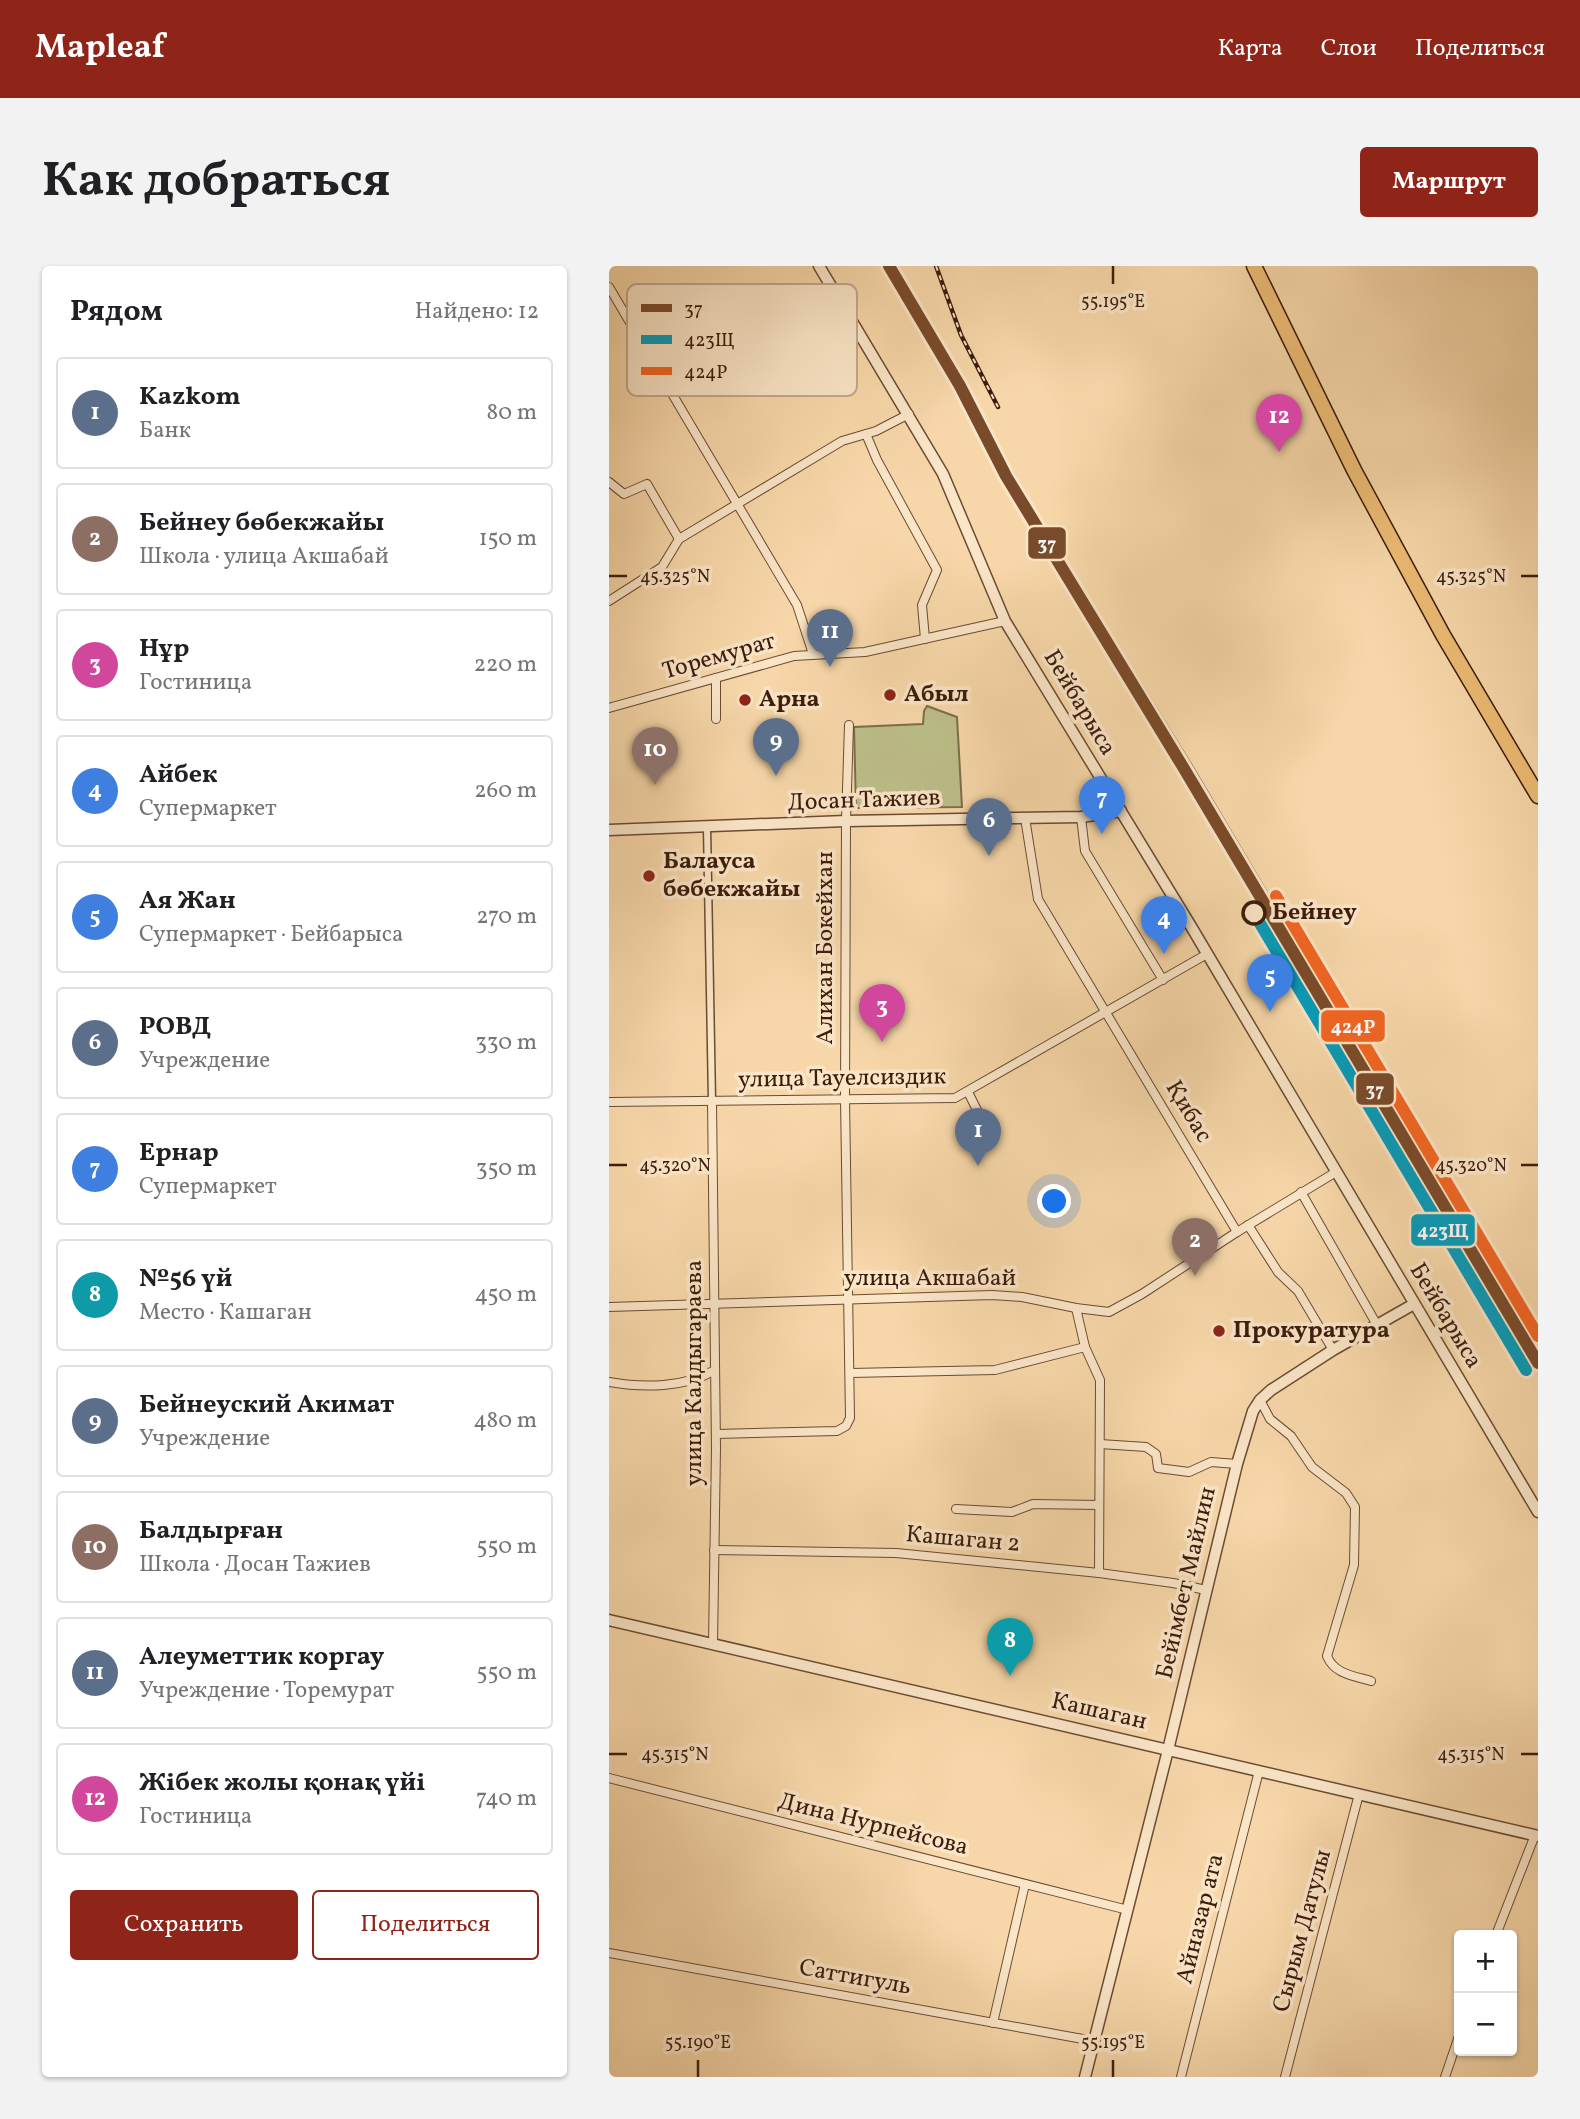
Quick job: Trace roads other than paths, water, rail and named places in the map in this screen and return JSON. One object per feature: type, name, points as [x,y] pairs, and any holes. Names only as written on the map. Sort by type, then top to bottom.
[{"type":"highway","points":[[1254,266],[1354,470],[1443,635],[1538,796]]},
{"type":"street","name":"Бейбарыса","points":[[820,266],[831,284]]},
{"type":"street","points":[[609,287],[627,317]]},
{"type":"street","name":"Бейбарыса","points":[[857,328],[943,474],[1005,621],[1207,954],[1538,1512]]},
{"type":"street","points":[[674,396],[797,605],[813,654]]},
{"type":"street","points":[[609,601],[662,567],[679,539],[842,442],[909,414]]},
{"type":"street","points":[[866,434],[877,460],[937,570],[922,605],[925,639]]},
{"type":"street","points":[[609,482],[624,494],[647,484],[679,539]]},
{"type":"street","name":"Торемурат","points":[[609,708],[794,656],[865,652],[1005,621]]},
{"type":"street","points":[[716,678],[716,719]]},
{"type":"street","name":"Алихан Бокейхан","points":[[716,1434],[837,1431],[846,1426],[850,1418],[845,1099],[849,724]]},
{"type":"street","name":"Досан Тажиев","points":[[609,830],[846,821],[1081,817],[1121,811]]},
{"type":"street","points":[[1081,817],[1085,851],[1163,980]]},
{"type":"street","name":"Қибас","points":[[1025,818],[1038,899],[1237,1232]]},
{"type":"street","points":[[707,827],[712,1101]]},
{"type":"street","name":"улица Тауелсиздик","points":[[609,1101],[955,1098],[1207,954]]},
{"type":"street","points":[[968,1092],[991,1138]]},
{"type":"street","name":"улица Калдыгараева","points":[[712,1101],[716,1434],[713,1644]]},
{"type":"street","name":"улица Акшабай","points":[[609,1307],[992,1295],[1022,1297],[1109,1312],[1336,1172]]},
{"type":"street","points":[[1301,1192],[1377,1325]]},
{"type":"street","points":[[1248,1225],[1278,1272],[1298,1291],[1333,1350]]},
{"type":"street","points":[[1371,1681],[1338,1671],[1327,1656],[1354,1565],[1355,1507],[1346,1493],[1312,1467],[1291,1436],[1271,1419],[1260,1400],[1333,1350],[1414,1304]]},
{"type":"street","points":[[1076,1308],[1084,1347],[1100,1380],[1099,1573]]},
{"type":"street","points":[[850,1373],[995,1370],[1084,1347]]},
{"type":"street","points":[[609,1381],[623,1384],[662,1384],[690,1381],[715,1370]]},
{"type":"street","name":"Бейімбет Майлин","points":[[1085,2077],[1237,1464],[1253,1411],[1260,1400]]},
{"type":"street","points":[[1100,1444],[1146,1447],[1156,1454],[1158,1468],[1189,1472],[1211,1462],[1237,1464]]},
{"type":"street","points":[[956,1509],[1011,1512],[1033,1504],[1099,1504]]},
{"type":"street","name":"Кашаган 2","points":[[714,1550],[896,1553],[1099,1573],[1206,1590]]},
{"type":"street","name":"Кашаган","points":[[609,1620],[1537,1836]]},
{"type":"street","name":"Айназар ата","points":[[1181,2077],[1259,1770]]},
{"type":"street","name":"Дина Нурпейсова","points":[[609,1778],[1128,1910]]},
{"type":"street","name":"Сырым Датулы","points":[[1285,2077],[1359,1794]]},
{"type":"street","points":[[1498,1930],[1537,1836]]},
{"type":"street","points":[[993,2023],[1025,1884]]},
{"type":"street","name":"Саттигуль","points":[[609,1953],[1094,2041]]},
{"type":"street","points":[[1445,2077],[1454,2051]]},
{"type":"railway","points":[[936,266],[961,335],[998,407]]},
{"type":"railway","points":[[960,386],[1190,765],[1538,1351]]},
{"type":"place","name":"Жібек жолы қонақ үйі","points":[[1279,452]]},
{"type":"place","name":"Алеуметтик коргау","points":[[830,667]]},
{"type":"place","name":"Абыл","points":[[890,695]]},
{"type":"place","name":"Арна","points":[[745,700]]},
{"type":"place","name":"Бейнеуский Акимат","points":[[776,776]]},
{"type":"place","name":"Балдырған","points":[[655,785]]},
{"type":"place","name":"Ернар","points":[[1102,834]]},
{"type":"place","name":"РОВД","points":[[989,856]]},
{"type":"place","name":"Балауса бөбекжайы","points":[[649,876]]},
{"type":"place","name":"Бейнеу","points":[[1254,913]]},
{"type":"place","name":"Айбек","points":[[1164,954]]},
{"type":"place","name":"Ая Жан","points":[[1270,1012]]},
{"type":"place","name":"Нұр","points":[[882,1042]]},
{"type":"place","name":"Kazkom","points":[[978,1166]]},
{"type":"place","name":"Бейнеу бөбекжайы","points":[[1195,1276]]},
{"type":"place","name":"Прокуратура","points":[[1219,1331]]},
{"type":"place","name":"№56 үй","points":[[1010,1676]]}]
